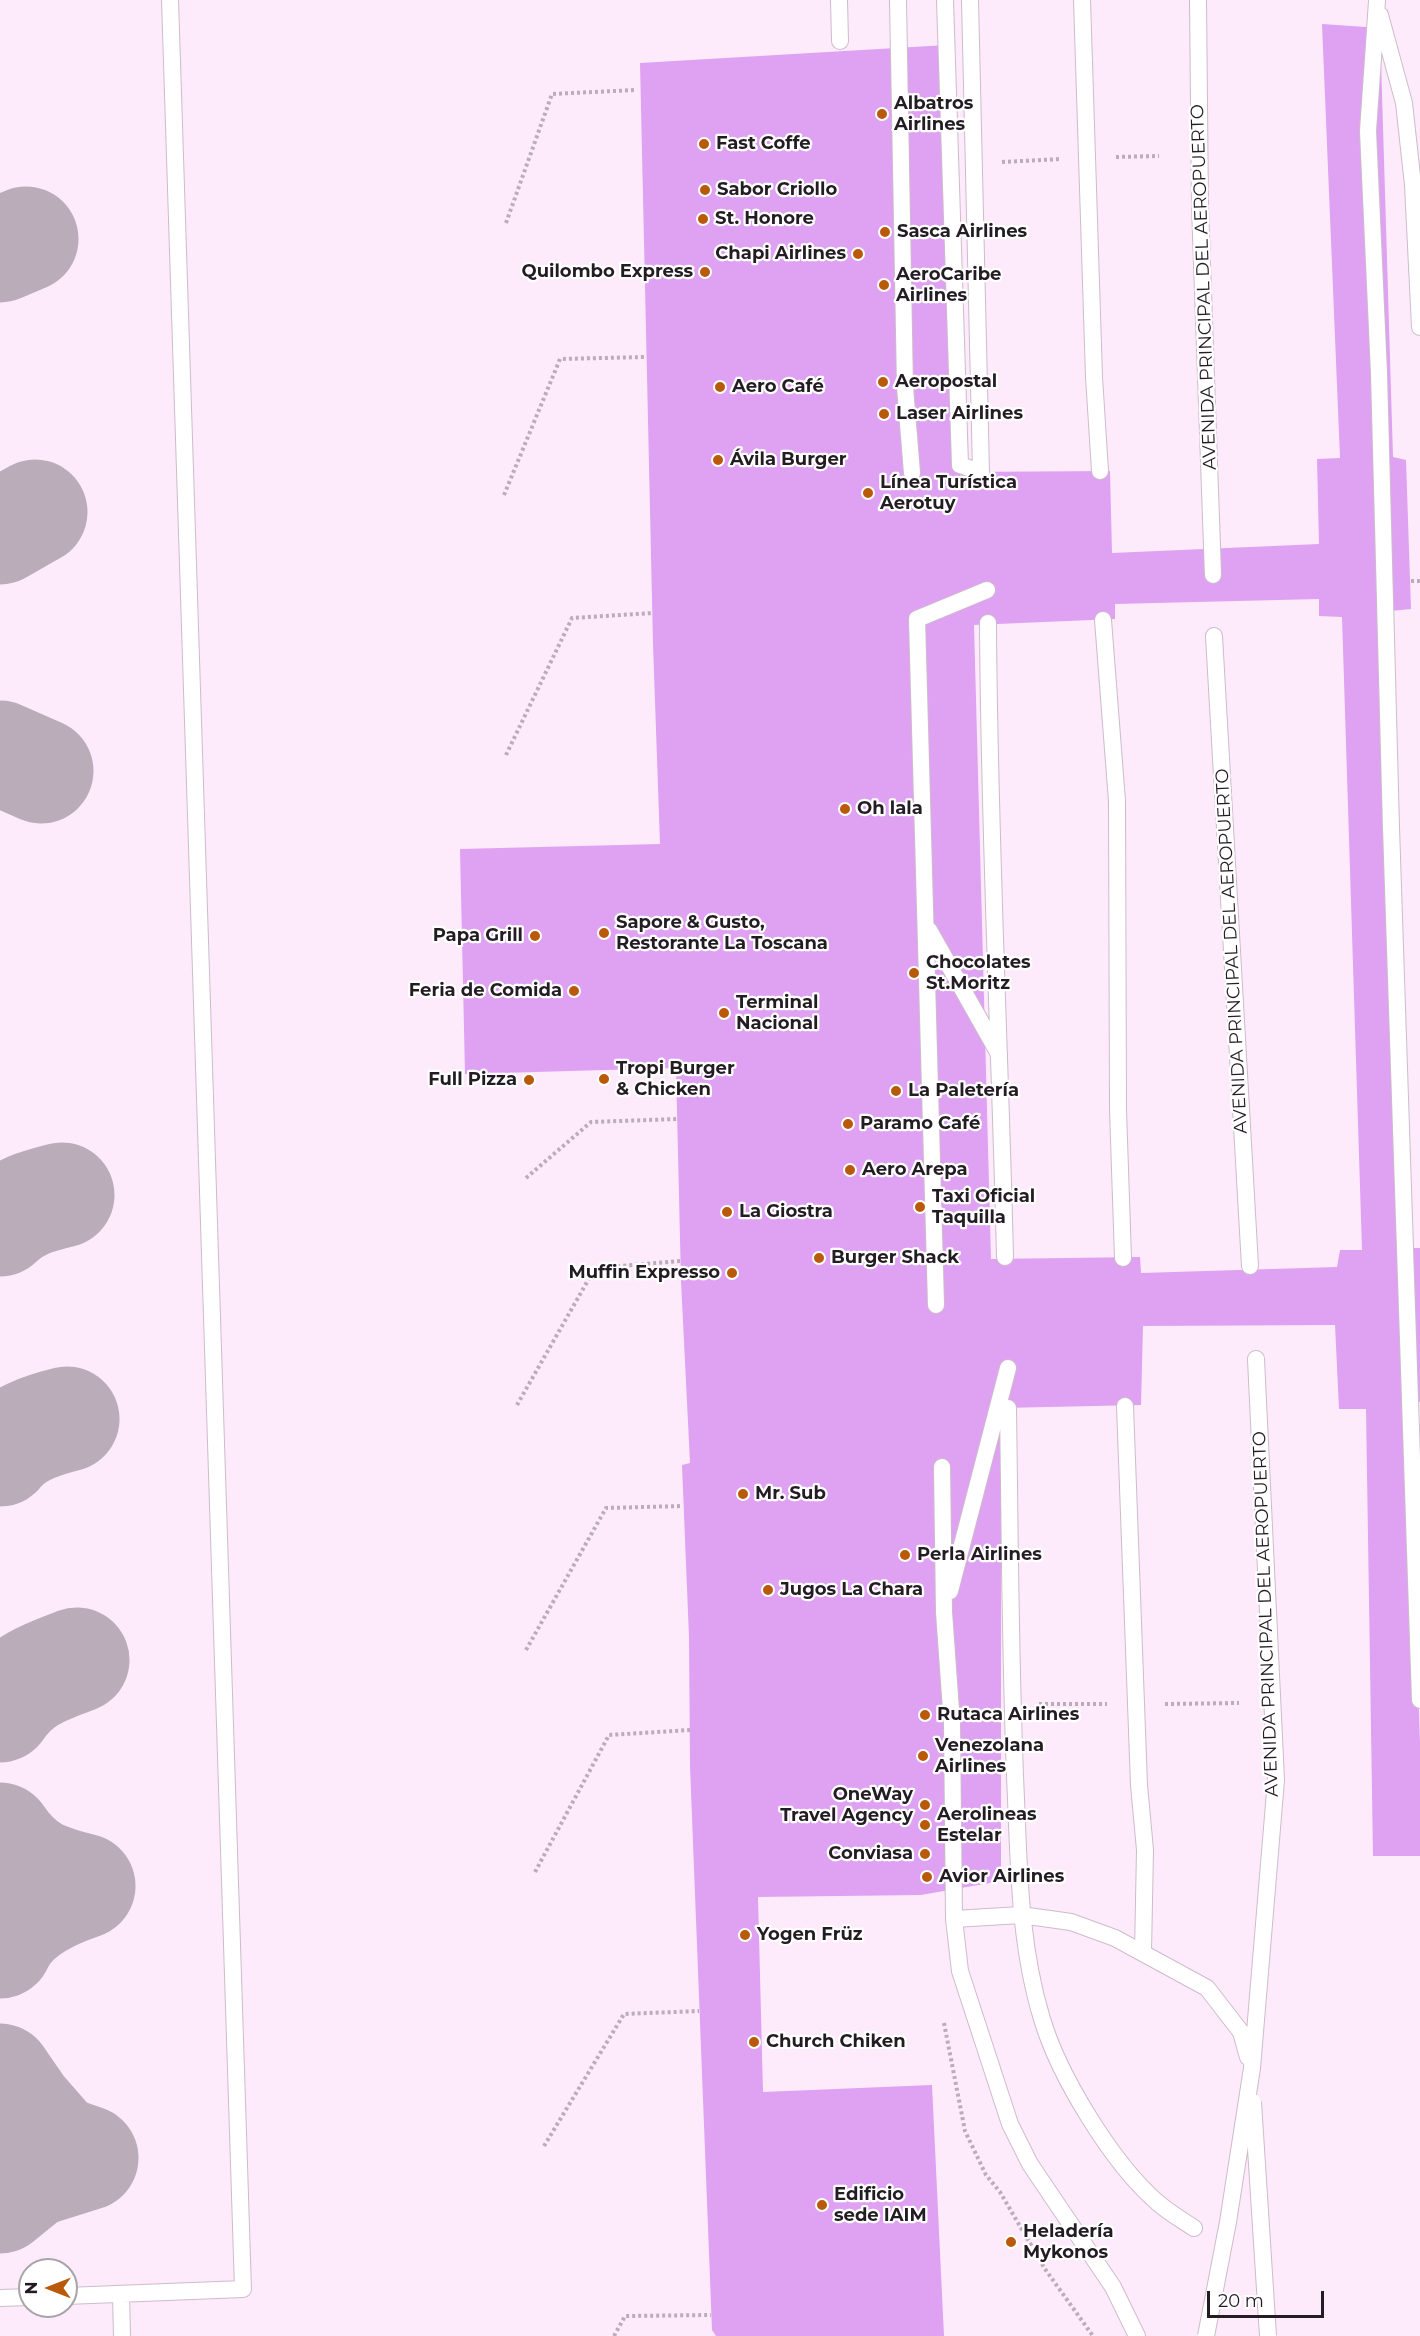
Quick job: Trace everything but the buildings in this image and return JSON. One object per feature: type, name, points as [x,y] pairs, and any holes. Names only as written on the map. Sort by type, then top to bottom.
[{"type":"lane","points":[[78,2296],[243,2289],[170,0]]},
{"type":"lane","points":[[839,0],[840,41]]},
{"type":"lane","points":[[898,0],[905,387],[912,474]]},
{"type":"lane","points":[[945,0],[960,465],[981,472],[970,0]]},
{"type":"lane","points":[[1082,0],[1086,158],[1100,471]]},
{"type":"lane","name":"AVENIDA PRINCIPAL DEL AEROPUERTO","points":[[1198,0],[1200,207],[1213,575]]},
{"type":"lane","points":[[1376,1],[1404,103],[1413,184],[1420,327]]},
{"type":"lane","points":[[1376,1],[1368,131],[1379,373],[1391,828],[1420,1700]]},
{"type":"lane","points":[[936,1305],[917,619],[987,590]]},
{"type":"lane","points":[[1103,620],[1117,801],[1118,1110],[1123,1258]]},
{"type":"lane","points":[[988,623],[989,802],[1000,1056],[1005,1257]]},
{"type":"lane","name":"AVENIDA PRINCIPAL DEL AEROPUERTO","points":[[1214,636],[1250,1266]]},
{"type":"lane","points":[[927,927],[1000,1056]]},
{"type":"lane","name":"AVENIDA PRINCIPAL DEL AEROPUERTO","points":[[1256,1359],[1276,1780],[1251,2068],[1268,2336]]},
{"type":"lane","points":[[944,1612],[1008,1368]]},
{"type":"lane","points":[[1125,1406],[1139,1785],[1145,1850],[1143,1952]]},
{"type":"lane","points":[[1008,1408],[1012,1705],[1024,1941],[1042,2020],[1070,2086],[1092,2123],[1123,2164],[1156,2201],[1194,2228]]},
{"type":"lane","points":[[942,1467],[944,1612],[952,1724],[954,1920],[960,1971],[1010,2124],[1030,2164],[1113,2287],[1137,2336]]},
{"type":"lane","points":[[954,1920],[1021,1915],[1071,1922],[1115,1938],[1207,1988],[1241,2032],[1251,2068],[1228,2222],[1206,2336]]},
{"type":"lane","points":[[121,2294],[122,2336]]},
{"type":"lane","points":[[0,2298],[18,2297]]},
{"type":"path","points":[[506,223],[552,94],[634,90]]},
{"type":"path","points":[[972,163],[1159,156]]},
{"type":"path","points":[[504,495],[560,359],[646,357]]},
{"type":"path","points":[[506,755],[572,618],[652,613]]},
{"type":"path","points":[[526,1178],[591,1122],[677,1119]]},
{"type":"path","points":[[517,1405],[595,1268],[681,1261]]},
{"type":"path","points":[[526,1650],[606,1508],[683,1506]]},
{"type":"path","points":[[535,1872],[609,1735],[690,1730]]},
{"type":"path","points":[[544,2146],[624,2014],[699,2011]]},
{"type":"path","points":[[614,2336],[626,2316],[711,2315]]},
{"type":"taxiway","points":[[0,250],[26,239]]},
{"type":"taxiway","points":[[0,532],[35,512]]},
{"type":"taxiway","points":[[0,753],[41,771]]},
{"type":"taxiway","points":[[0,1224],[21,1208],[62,1195]]},
{"type":"taxiway","points":[[0,1454],[22,1435],[39,1427],[67,1419]]},
{"type":"taxiway","points":[[0,1710],[16,1691],[34,1678],[77,1660]]},
{"type":"taxiway","points":[[0,1835],[17,1856],[36,1870],[83,1886]]},
{"type":"taxiway","points":[[0,1946],[7,1934],[24,1915],[59,1895],[83,1886]]},
{"type":"taxiway","points":[[0,2076],[22,2108],[57,2148],[86,2158]]},
{"type":"taxiway","points":[[0,2201],[32,2175],[86,2158]]},
{"type":"place","name":"Albatros Airlines","points":[[882,114]]},
{"type":"place","name":"Fast Coffe","points":[[704,144]]},
{"type":"place","name":"Sabor Criollo","points":[[705,190]]},
{"type":"place","name":"St. Honore","points":[[703,219]]},
{"type":"place","name":"Sasca Airlines","points":[[885,232]]},
{"type":"place","name":"Chapi Airlines","points":[[858,254]]},
{"type":"place","name":"Quilombo Express","points":[[705,272]]},
{"type":"place","name":"AeroCaribe Airlines","points":[[884,285]]},
{"type":"place","name":"Aeropostal","points":[[883,382]]},
{"type":"place","name":"Aero Café","points":[[720,387]]},
{"type":"place","name":"Laser Airlines","points":[[884,414]]},
{"type":"place","name":"Ávila Burger","points":[[718,460]]},
{"type":"place","name":"Línea Turística Aerotuy","points":[[868,493]]},
{"type":"place","name":"Oh lala","points":[[845,809]]},
{"type":"place","name":"Sapore & Gusto, Restorante La Toscana","points":[[604,933]]},
{"type":"place","name":"Papa Grill","points":[[535,936]]},
{"type":"place","name":"Chocolates St.Moritz","points":[[914,973]]},
{"type":"place","name":"Feria de Comida","points":[[574,991]]},
{"type":"place","name":"Terminal Nacional","points":[[724,1013]]},
{"type":"place","name":"Tropi Burger & Chicken","points":[[604,1079]]},
{"type":"place","name":"Full Pizza","points":[[529,1080]]},
{"type":"place","name":"La Paletería","points":[[896,1091]]},
{"type":"place","name":"Paramo Café","points":[[848,1124]]},
{"type":"place","name":"Aero Arepa","points":[[850,1170]]},
{"type":"place","name":"Taxi Oficial Taquilla","points":[[920,1207]]},
{"type":"place","name":"La Giostra","points":[[727,1212]]},
{"type":"place","name":"Burger Shack","points":[[819,1258]]},
{"type":"place","name":"Muffin Expresso","points":[[732,1273]]},
{"type":"place","name":"Mr. Sub","points":[[743,1494]]},
{"type":"place","name":"Perla Airlines","points":[[905,1555]]},
{"type":"place","name":"Jugos La Chara","points":[[768,1590]]},
{"type":"place","name":"Rutaca Airlines","points":[[925,1715]]},
{"type":"place","name":"Venezolana Airlines","points":[[923,1756]]},
{"type":"place","name":"OneWay Travel Agency","points":[[925,1805]]},
{"type":"place","name":"Aerolineas Estelar","points":[[925,1825]]},
{"type":"place","name":"Conviasa","points":[[925,1854]]},
{"type":"place","name":"Avior Airlines","points":[[927,1877]]},
{"type":"place","name":"Yogen Früz","points":[[745,1935]]},
{"type":"place","name":"Church Chiken","points":[[754,2042]]},
{"type":"place","name":"Edificio sede IAIM","points":[[822,2205]]},
{"type":"place","name":"Heladería Mykonos","points":[[1011,2242]]}]
